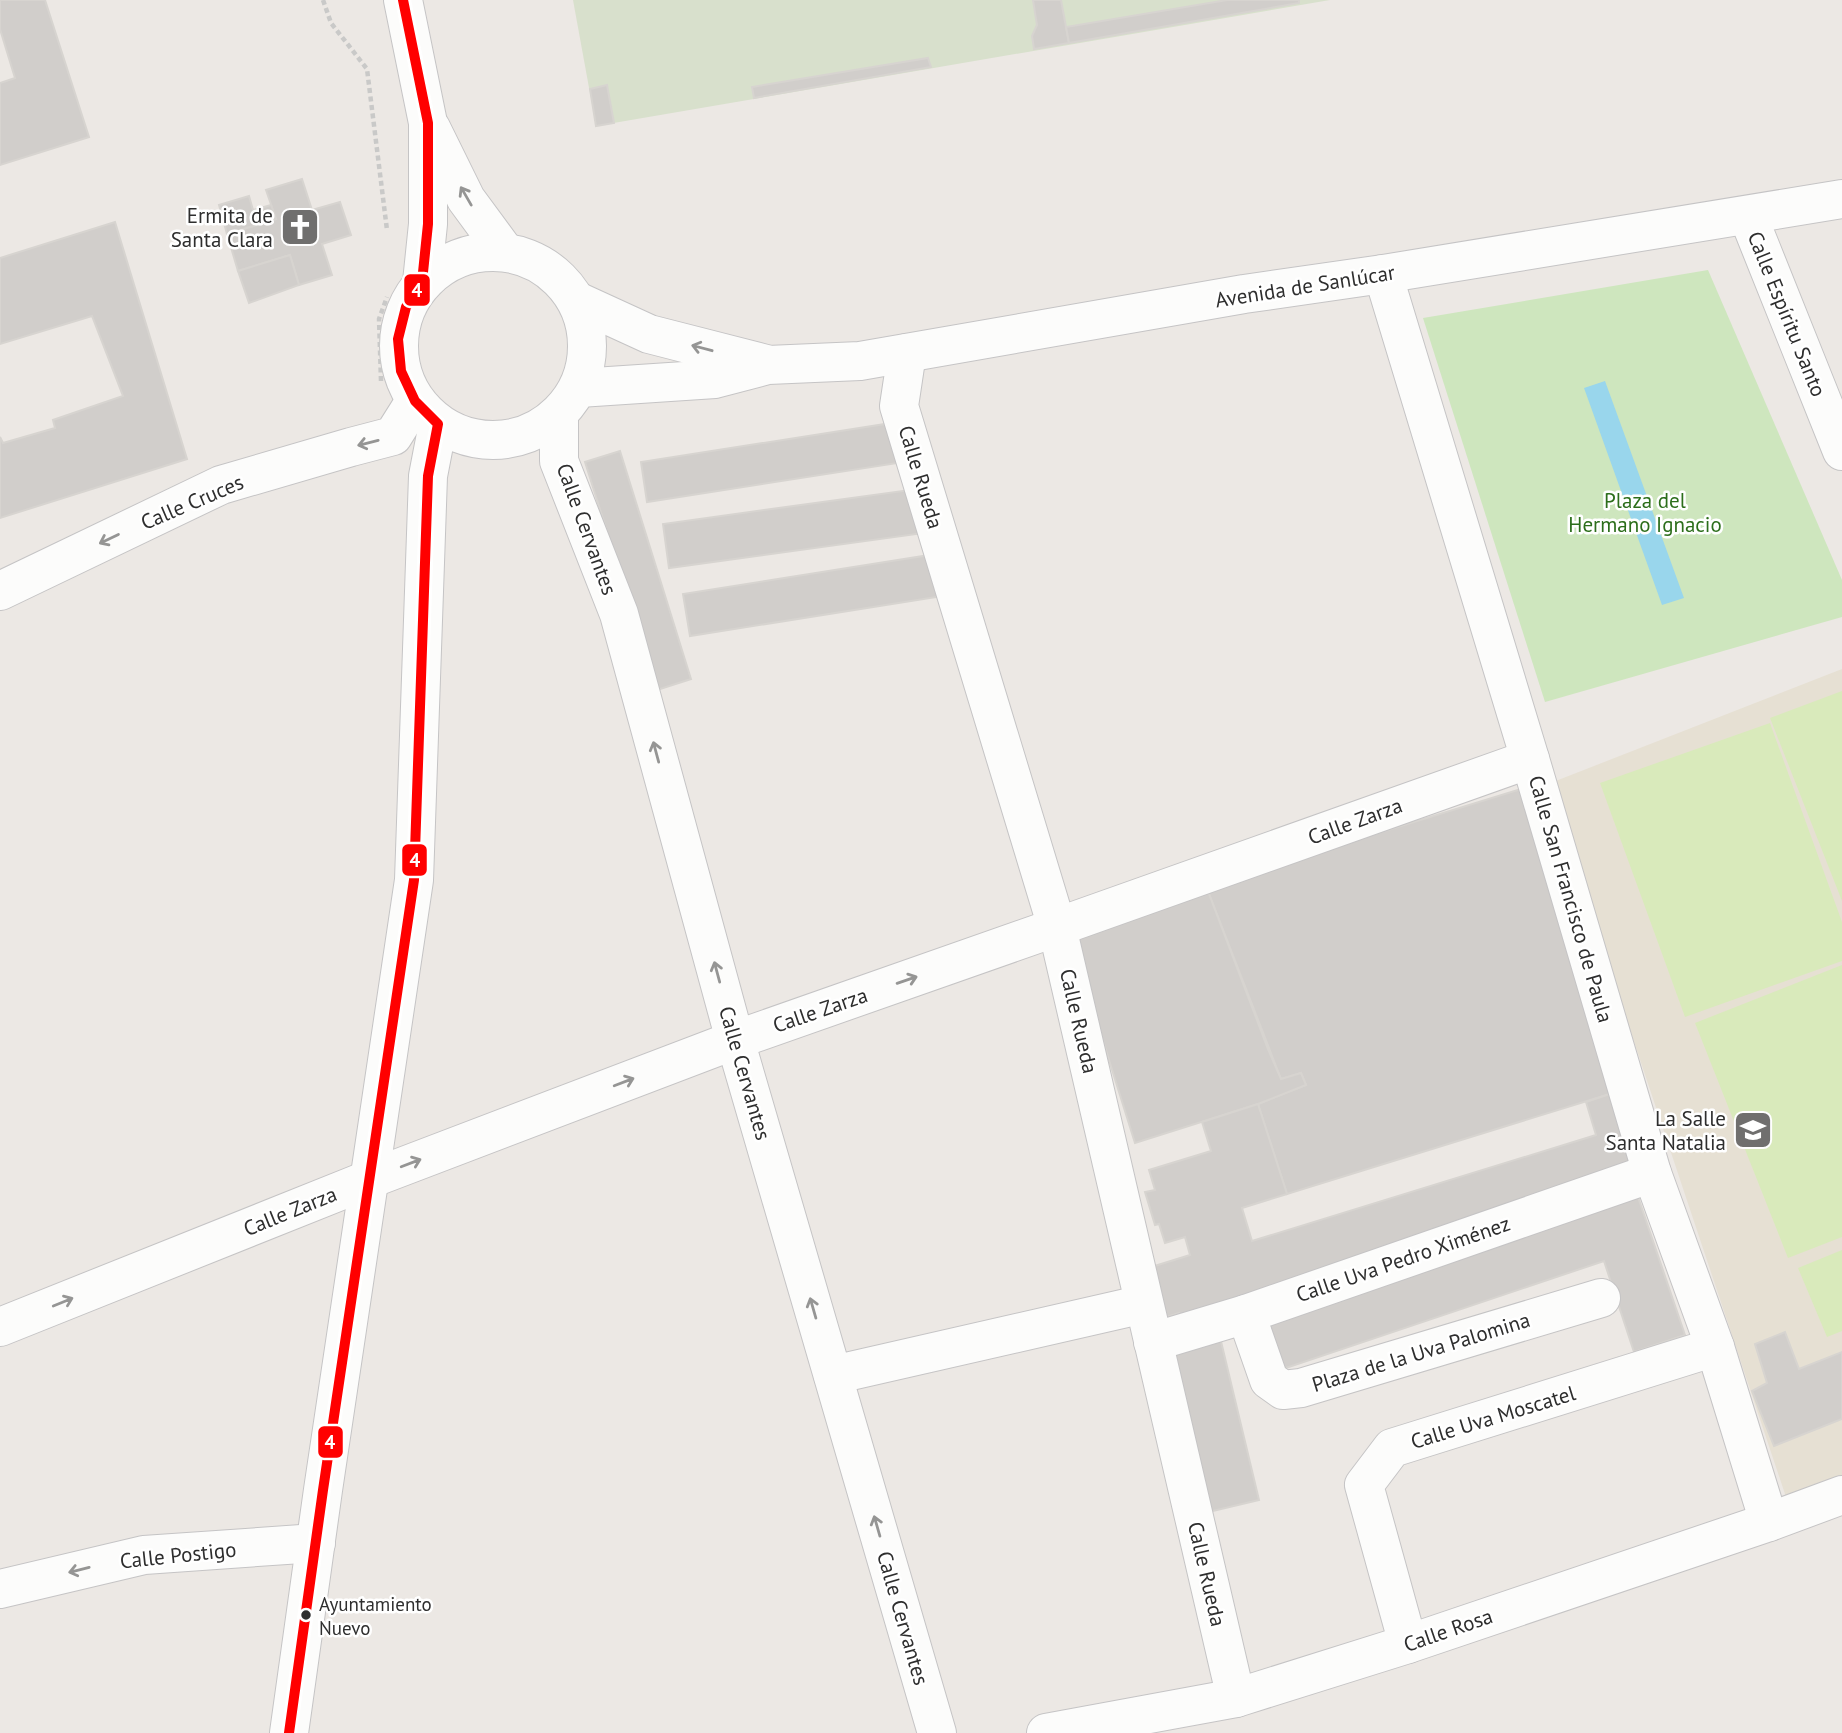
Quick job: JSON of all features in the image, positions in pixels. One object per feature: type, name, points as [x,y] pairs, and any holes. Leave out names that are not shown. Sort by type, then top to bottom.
[{"type":"street","points":[[397,2],[428,123],[466,199],[505,252]]},
{"type":"street","points":[[289,1733],[414,880],[428,476],[412,405],[401,371],[398,339],[406,307],[407,284],[428,224],[428,123]]},
{"type":"street","name":"Avenida de Sanlúcar","points":[[768,365],[860,361],[1244,294],[1842,200]]},
{"type":"street","name":"Calle Espíritu Santo","points":[[1748,216],[1842,451]]},
{"type":"street","points":[[407,284],[446,263],[474,253],[505,252],[533,260],[553,273],[577,301],[587,329],[588,360],[569,402],[532,433],[501,441],[468,438],[412,405]]},
{"type":"street","name":"Calle San Francisco de Paula","points":[[1383,274],[1652,1172],[1715,1347],[1769,1522]]},
{"type":"street","points":[[577,301],[649,334],[768,365]]},
{"type":"street","name":"Calle Rueda","points":[[907,353],[899,405],[1058,927],[1236,1698]]},
{"type":"street","points":[[569,402],[715,379],[768,365]]},
{"type":"street","name":"Calle Cervantes","points":[[569,402],[559,461],[619,614],[735,1040],[937,1733]]},
{"type":"street","name":"Calle Cruces","points":[[0,591],[220,485],[393,436],[412,405]]},
{"type":"street","name":"Calle Zarza","points":[[0,1327],[370,1179],[735,1040],[1530,759]]},
{"type":"street","name":"Calle Uva Pedro Ximénez","points":[[1153,1342],[1246,1314],[1652,1172]]},
{"type":"street","name":"Plaza de la Uva Palomina","points":[[1246,1314],[1269,1380],[1283,1390],[1301,1388],[1601,1298]]},
{"type":"street","points":[[833,1375],[1144,1304]]},
{"type":"street","name":"Calle Uva Moscatel","points":[[1408,1644],[1364,1485],[1392,1448],[1715,1347]]},
{"type":"street","name":"Calle Rosa","points":[[1046,1733],[1236,1698],[1408,1644],[1842,1495]]},
{"type":"street","name":"Calle Postigo","points":[[0,1589],[144,1555],[316,1543]]},
{"type":"path","points":[[323,0],[331,23],[367,69],[388,235]]},
{"type":"path","points":[[407,284],[379,319],[379,368],[412,405]]},
{"type":"shaded area","name":"La Salle Santa Natalia","points":[[1842,669],[1842,1477],[1786,1497],[1548,784]]},
{"type":"green space","points":[[573,0],[1330,0],[596,126]]},
{"type":"green space","name":"Plaza del Hermano Ignacio","points":[[1708,270],[1842,580],[1842,617],[1545,702],[1423,318]]},
{"type":"green space","points":[[1842,691],[1842,901],[1770,718]]},
{"type":"green space","points":[[1770,723],[1842,922],[1842,961],[1685,1017],[1600,783]]},
{"type":"green space","points":[[1842,965],[1842,1237],[1788,1258],[1695,1023]]},
{"type":"green space","points":[[1842,1250],[1842,1331],[1827,1337],[1798,1268]]},
{"type":"water","points":[[1605,381],[1684,598],[1662,605],[1584,388]]},
{"type":"building","points":[[0,0],[45,0],[89,137],[0,165],[0,83],[15,78],[0,29]]},
{"type":"building","points":[[1033,0],[1061,0],[1069,43],[1034,49],[1032,36],[1037,25]]},
{"type":"building","points":[[1227,0],[1299,0],[1299,3],[1069,43],[1066,27]]},
{"type":"building","points":[[928,58],[931,67],[754,98],[752,87]]},
{"type":"building","points":[[607,85],[614,123],[596,126],[590,89]]},
{"type":"building","name":"Ermita de Santa Clara","points":[[302,179],[312,210],[340,202],[351,235],[322,244],[332,275],[299,285],[290,255],[238,271],[227,234],[276,219],[266,190]]},
{"type":"building","points":[[249,196],[253,210],[271,205],[276,219],[227,234],[219,205]]},
{"type":"building","points":[[115,222],[187,459],[0,518],[0,437],[3,443],[55,428],[53,420],[123,396],[92,316],[0,344],[0,258]]},
{"type":"building","points":[[290,255],[299,285],[249,303],[238,271]]},
{"type":"building","points":[[898,422],[904,462],[647,502],[641,462]]},
{"type":"building","points":[[620,451],[691,679],[657,690],[585,462]]},
{"type":"building","points":[[917,489],[924,533],[669,568],[663,524]]},
{"type":"building","points":[[936,554],[943,596],[690,636],[683,594]]},
{"type":"building","points":[[1521,789],[1616,1092],[1287,1194],[1258,1104],[1306,1085],[1301,1073],[1281,1079],[1206,886]]},
{"type":"building","points":[[1206,886],[1281,1079],[1301,1073],[1306,1085],[1258,1104],[1135,1143],[1068,929]]},
{"type":"building","points":[[1616,1092],[1639,1165],[1180,1319],[1179,1313],[1160,1319],[1145,1269],[1190,1255],[1185,1237],[1165,1243],[1159,1224],[1155,1225],[1145,1192],[1155,1190],[1149,1170],[1211,1151],[1202,1122],[1258,1104],[1287,1194],[1242,1208],[1252,1241],[1596,1135],[1586,1102]]},
{"type":"building","points":[[1637,1194],[1685,1335],[1634,1352],[1604,1261],[1274,1372],[1257,1323]]},
{"type":"building","points":[[1785,1332],[1799,1369],[1842,1352],[1842,1419],[1774,1446],[1752,1391],[1767,1383],[1755,1344]]},
{"type":"building","points":[[1219,1333],[1259,1500],[1200,1514],[1161,1347]]},
{"type":"transit line","name":"4","points":[[289,1733],[414,880],[428,476],[438,424],[415,401],[401,371],[398,339],[406,307],[422,282],[428,224],[428,123],[403,0]]},
{"type":"place","name":"Ermita de Santa Clara","points":[[300,227]]},
{"type":"place","name":"La Salle Santa Natalia","points":[[1753,1130]]},
{"type":"place","name":"Ayuntamiento Nuevo","points":[[306,1615]]}]
